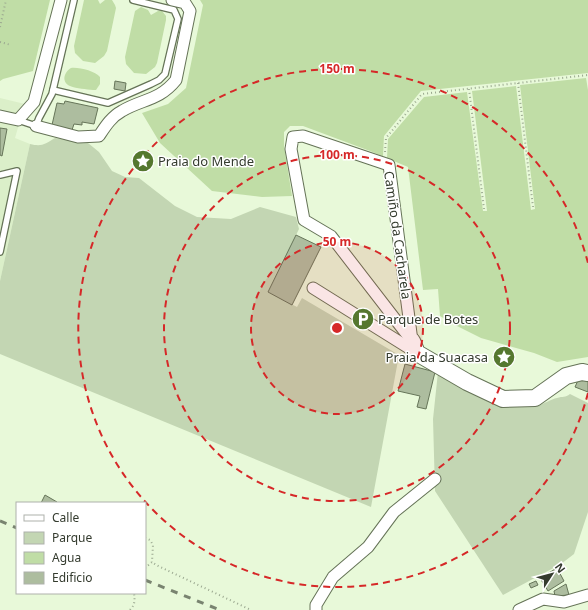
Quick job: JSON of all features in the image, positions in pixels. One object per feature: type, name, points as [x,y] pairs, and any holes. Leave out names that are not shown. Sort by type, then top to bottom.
[{"type":"street","points":[[0,116],[18,120],[34,102],[61,0]]},
{"type":"street","points":[[36,126],[78,137],[99,136],[110,120],[122,111],[160,95],[169,88],[176,80],[190,11],[185,3],[172,0]]},
{"type":"street","name":"Camiño da Cacharela","points":[[303,136],[389,165],[415,347],[331,236],[304,220],[291,149],[293,137],[303,136]]},
{"type":"street","name":"Camiño da Cacharela","points":[[313,288],[415,347],[466,382],[503,399],[535,398],[566,376],[582,372],[588,373]]},
{"type":"street","points":[[316,610],[316,605],[333,577],[368,546],[394,512],[435,479]]},
{"type":"street","points":[[519,610],[543,599],[564,602],[588,595]]},
{"type":"lane","points":[[18,120],[36,126],[53,90],[74,0]]},
{"type":"lane","points":[[53,90],[108,103],[159,80],[165,74],[178,19],[174,10],[133,0]]},
{"type":"lane","points":[[0,175],[17,171],[0,252]]},
{"type":"path","points":[[0,27],[6,0]]},
{"type":"path","points":[[0,42],[12,44]]},
{"type":"path","points":[[384,163],[386,138],[422,94],[588,75]]},
{"type":"path","points":[[518,83],[533,207]]},
{"type":"path","points":[[469,89],[484,209]]},
{"type":"path","points":[[146,538],[150,540],[153,545],[152,562],[146,567]]},
{"type":"path","points":[[152,562],[156,566],[251,610]]},
{"type":"path","points":[[130,610],[135,601],[134,594]]},
{"type":"shaded area","points":[[0,98],[25,104],[15,138],[30,144],[0,281]]},
{"type":"green space","points":[[55,138],[88,143],[99,152],[112,171],[125,177],[139,178],[175,206],[197,217],[231,219],[260,207],[296,217],[299,229],[268,292],[297,307],[302,298],[399,355],[371,507],[0,354],[0,281],[30,144],[43,144]]},
{"type":"green space","points":[[438,372],[537,406],[552,399],[570,394],[588,403],[588,512],[574,554],[561,564],[503,595],[435,491],[433,419]]},
{"type":"water","points":[[0,0],[50,0],[33,71],[0,81]]},
{"type":"water","points":[[84,0],[98,0],[100,4],[105,0],[112,0],[116,8],[107,51],[104,56],[95,63],[83,61],[75,53],[74,46]]},
{"type":"water","points":[[200,0],[588,0],[588,357],[557,362],[534,353],[481,338],[440,316],[438,289],[423,290],[408,167],[303,126],[290,126],[284,132],[284,146],[292,196],[262,197],[212,191],[160,143],[142,113],[168,104],[186,88],[203,5]]},
{"type":"water","points":[[141,7],[148,10],[151,15],[158,11],[162,11],[166,16],[157,63],[155,67],[146,74],[134,73],[126,64],[125,57],[135,11]]},
{"type":"water","points":[[71,68],[87,70],[98,75],[100,77],[100,84],[96,90],[76,88],[67,84],[64,77]]},
{"type":"pier","points":[[588,73],[588,90],[586,78],[520,85],[535,209],[531,210],[516,86],[472,91],[487,211],[483,211],[467,92],[424,97],[388,139],[387,158],[383,156],[384,136],[421,91]]},
{"type":"building","points":[[115,81],[126,83],[125,91],[114,89]]},
{"type":"building","points":[[65,101],[98,108],[94,124],[82,122],[82,125],[74,124],[72,130],[52,125],[57,103],[64,104]]},
{"type":"building","points":[[0,128],[7,129],[2,156],[0,155]]},
{"type":"building","points":[[296,235],[321,247],[292,305],[268,292]]},
{"type":"building","points":[[405,364],[435,372],[426,409],[417,407],[420,396],[398,391]]},
{"type":"building","points":[[579,378],[588,381],[588,392],[575,387]]},
{"type":"building","points":[[45,495],[57,502],[42,502]]},
{"type":"building","points":[[557,568],[564,581],[548,591],[540,578]]},
{"type":"building","points":[[536,581],[538,585],[531,588],[529,584]]},
{"type":"building","points":[[566,584],[569,595],[555,596],[554,591]]},
{"type":"railway","points":[[0,521],[16,528]]},
{"type":"railway","points":[[146,580],[220,610]]},
{"type":"place","name":"Praia do Mende","points":[[143,161]]},
{"type":"place","name":"Parque de Botes","points":[[363,319]]},
{"type":"place","name":"Praia da Suacasa","points":[[504,357]]}]
